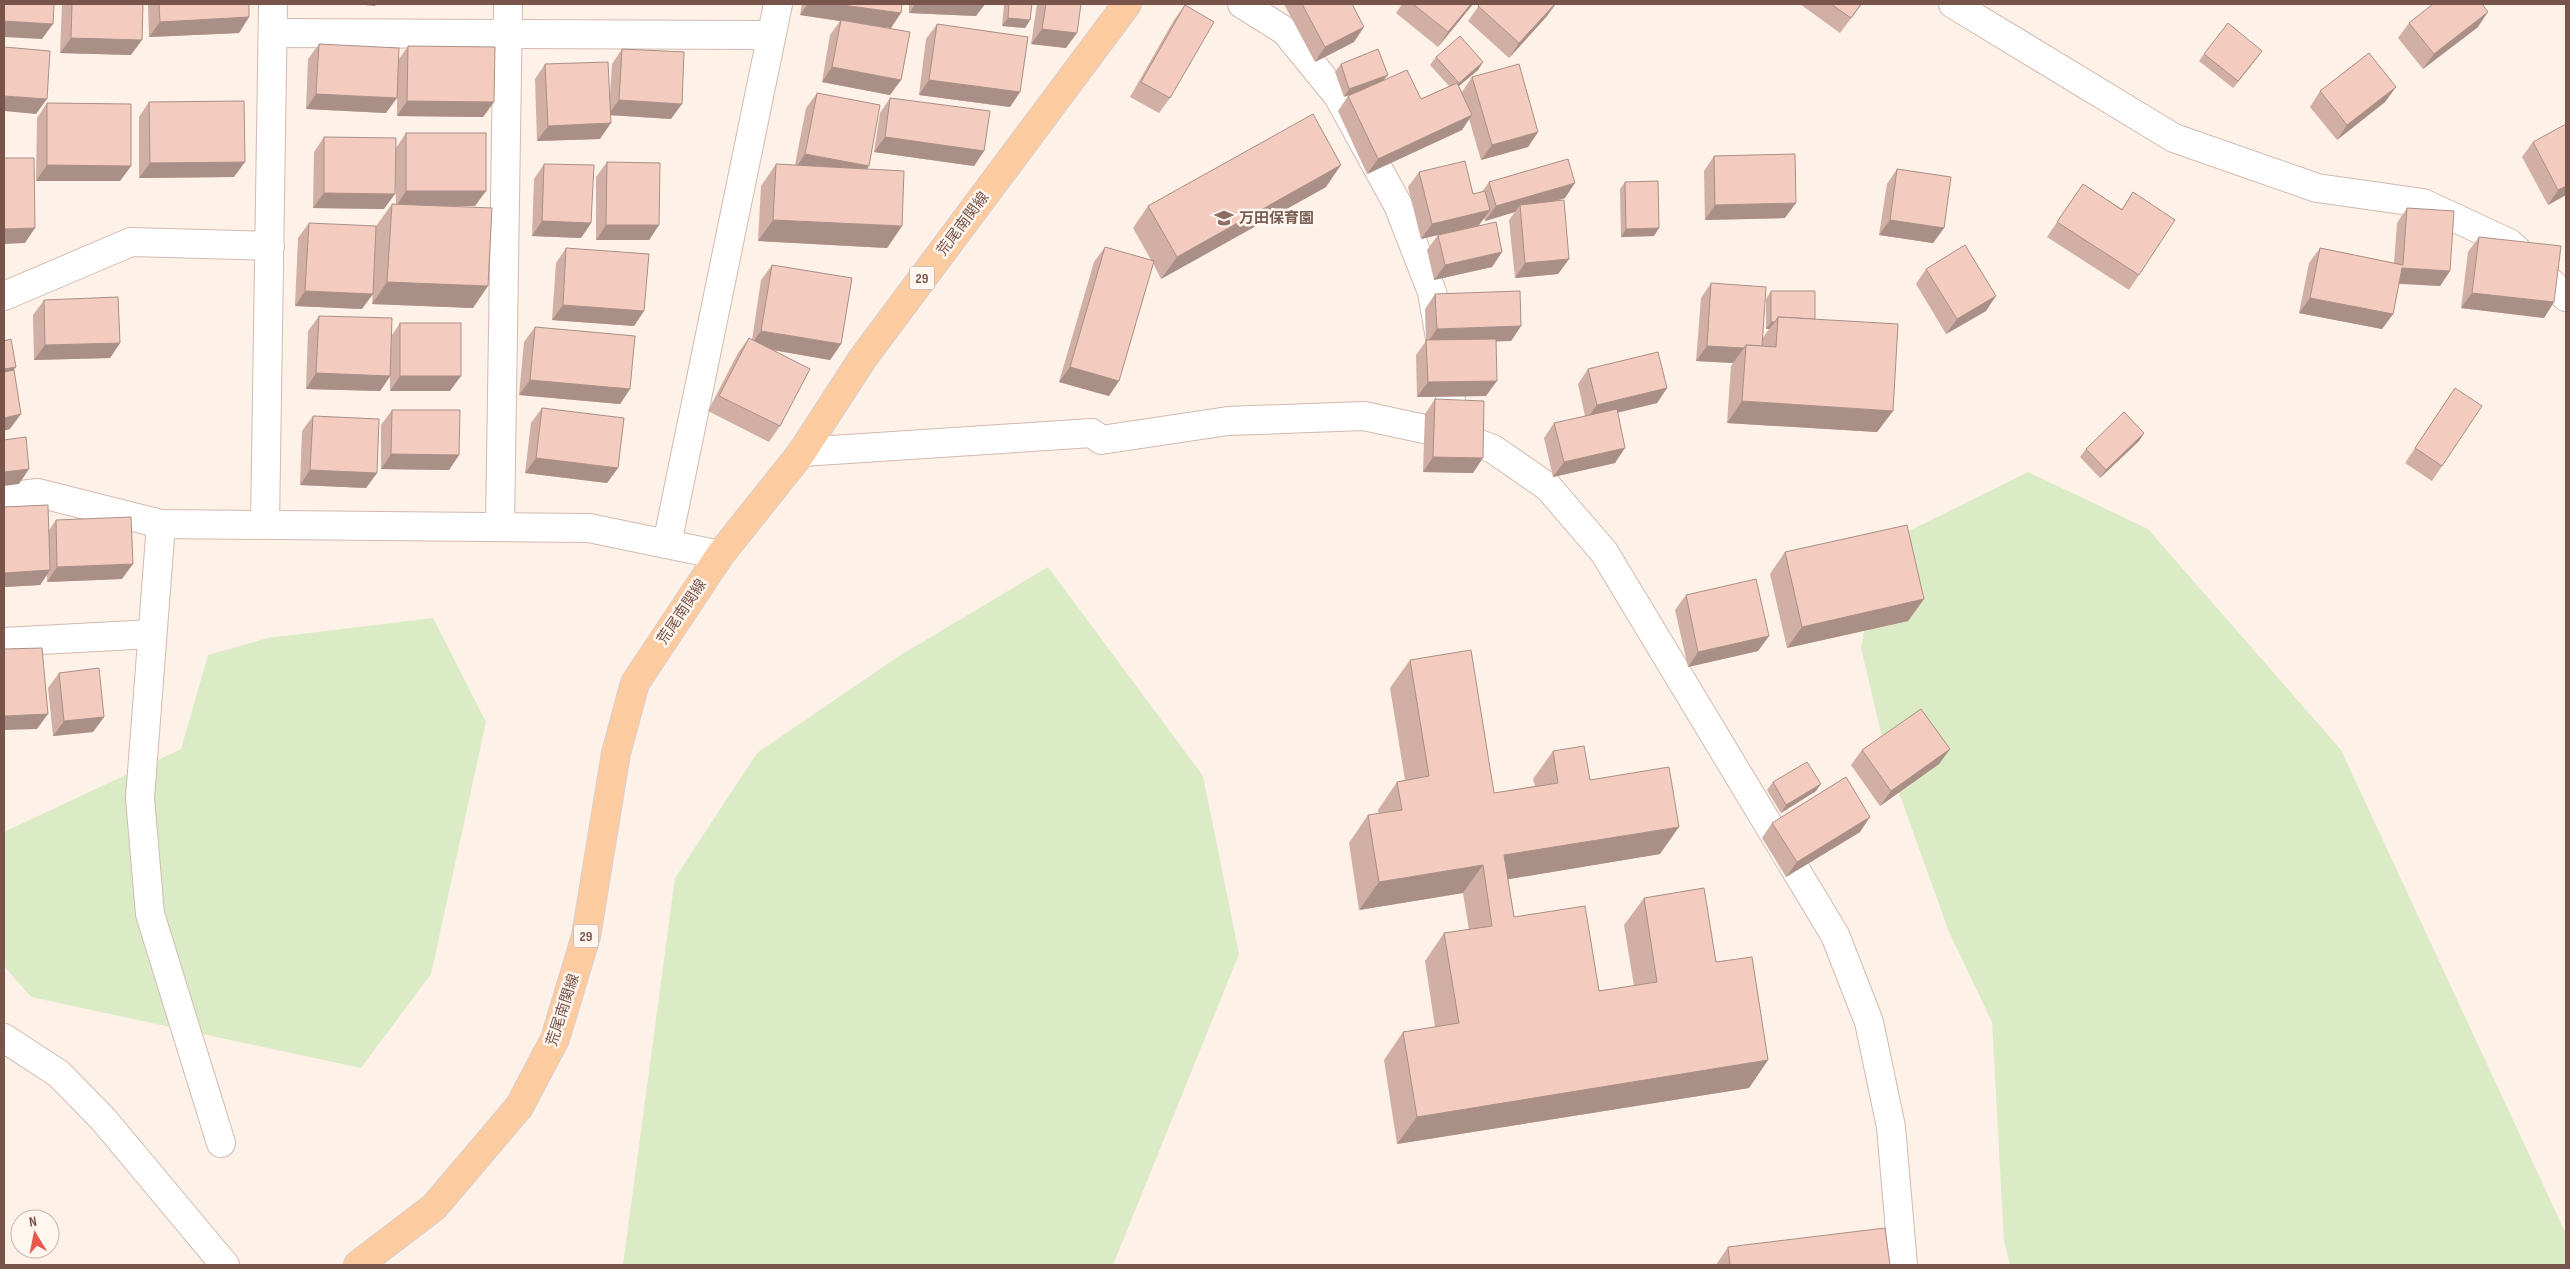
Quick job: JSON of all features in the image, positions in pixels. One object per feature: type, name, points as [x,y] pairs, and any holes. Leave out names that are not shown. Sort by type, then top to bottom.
[{"type":"main road","name":"荒尾南関線","points":[[358,1265],[434,1207],[520,1107],[555,1039],[586,936],[616,752],[635,683],[720,554],[802,452],[863,358],[1127,4]]},
{"type":"street","points":[[265,524],[273,4]]},
{"type":"street","points":[[500,527],[508,4]]},
{"type":"street","points":[[667,544],[778,4]]},
{"type":"street","points":[[1242,4],[1285,31],[1338,96],[1398,205],[1432,292],[1457,436]]},
{"type":"street","points":[[1953,4],[2174,138],[2317,188],[2423,203],[2509,243],[2566,297]]},
{"type":"street","points":[[273,33],[771,35]]},
{"type":"street","points":[[4,296],[132,242],[270,246]]},
{"type":"street","points":[[802,452],[1092,433],[1101,440],[1228,421],[1364,416],[1457,436],[1493,449],[1548,487],[1604,552],[1835,935],[1869,1022],[1891,1127],[1903,1265]]},
{"type":"street","points":[[4,497],[38,493],[161,524],[589,528],[720,554]]},
{"type":"street","points":[[161,524],[140,798],[150,914],[221,1143]]},
{"type":"street","points":[[4,642],[152,634]]},
{"type":"street","points":[[4,1038],[59,1074],[103,1119],[225,1265]]},
{"type":"green space","points":[[2028,472],[2148,529],[2341,750],[2566,1234],[2566,1265],[2010,1265],[2004,1241],[1992,1022],[1949,932],[1888,762],[1861,648],[1881,545]]},
{"type":"green space","points":[[1048,567],[1203,776],[1239,954],[1113,1265],[623,1265],[675,878],[757,753],[899,656]]},
{"type":"green space","points":[[433,618],[486,722],[431,974],[361,1068],[31,997],[4,966],[4,832],[181,749],[208,655],[268,638]]},
{"type":"building","points":[[4,4],[54,4],[53,24],[4,21]]},
{"type":"building","points":[[72,4],[143,4],[142,40],[71,38]]},
{"type":"building","points":[[159,4],[249,4],[249,17],[160,22]]},
{"type":"building","points":[[835,4],[902,4],[901,13]]},
{"type":"building","points":[[1009,4],[1032,4],[1030,20],[1008,18]]},
{"type":"building","points":[[1046,4],[1081,4],[1077,33],[1042,29]]},
{"type":"building","points":[[1302,4],[1352,4],[1364,27],[1325,47]]},
{"type":"building","points":[[1413,4],[1471,4],[1448,32]]},
{"type":"building","points":[[1480,4],[1555,4],[1519,43],[1478,6]]},
{"type":"building","points":[[1831,4],[1861,4],[1851,18]]},
{"type":"building","points":[[2433,4],[2482,4],[2488,12],[2434,54],[2409,23]]},
{"type":"building","points":[[1185,5],[1214,22],[1170,98],[1141,82]]},
{"type":"building","points":[[841,20],[910,32],[901,80],[832,67]]},
{"type":"building","points":[[2228,23],[2262,51],[2238,81],[2204,54]]},
{"type":"building","points":[[937,24],[1028,37],[1020,92],[929,80]]},
{"type":"building","points":[[1460,36],[1483,62],[1459,83],[1436,57]]},
{"type":"building","points":[[319,44],[399,48],[397,98],[316,94]]},
{"type":"building","points":[[408,46],[495,47],[494,102],[407,101]]},
{"type":"building","points":[[4,47],[50,51],[47,99],[4,96]]},
{"type":"building","points":[[622,49],[684,52],[682,104],[619,100]]},
{"type":"building","points":[[1378,49],[1388,75],[1349,89],[1341,64]]},
{"type":"building","points":[[2369,53],[2396,87],[2347,125],[2320,91]]},
{"type":"building","points":[[608,62],[611,123],[548,126],[545,64]]},
{"type":"building","points":[[1519,64],[1538,132],[1492,145],[1472,77]]},
{"type":"building","points":[[1407,70],[1421,99],[1457,83],[1472,115],[1378,159],[1348,96]]},
{"type":"building","points":[[817,93],[880,105],[869,166],[805,154]]},
{"type":"building","points":[[890,98],[990,111],[984,151],[885,137]]},
{"type":"building","points":[[244,101],[245,162],[150,163],[149,102]]},
{"type":"building","points":[[47,103],[131,104],[131,166],[47,165]]},
{"type":"building","points":[[1313,114],[1341,165],[1177,257],[1148,206]]},
{"type":"building","points":[[2566,124],[2566,186],[2558,190],[2533,142]]},
{"type":"building","points":[[406,133],[486,133],[486,191],[406,191]]},
{"type":"building","points":[[324,137],[396,138],[395,194],[324,193]]},
{"type":"building","points":[[1795,154],[1796,203],[1715,205],[1714,156]]},
{"type":"building","points":[[4,158],[34,158],[35,228],[4,229]]},
{"type":"building","points":[[1568,159],[1575,183],[1496,206],[1489,182]]},
{"type":"building","points":[[1465,161],[1473,194],[1485,191],[1490,210],[1432,224],[1419,172]]},
{"type":"building","points":[[607,162],[660,163],[659,225],[606,225]]},
{"type":"building","points":[[544,164],[594,165],[591,223],[542,221]]},
{"type":"building","points":[[776,164],[904,171],[902,226],[773,220]]},
{"type":"building","points":[[1897,169],[1951,177],[1944,228],[1890,220]]},
{"type":"building","points":[[1658,181],[1659,228],[1626,229],[1625,182]]},
{"type":"building","points":[[2083,184],[2122,210],[2133,192],[2175,220],[2139,275],[2057,222]]},
{"type":"building","points":[[1564,200],[1569,259],[1525,263],[1520,205]]},
{"type":"building","points":[[392,204],[492,208],[488,286],[387,282]]},
{"type":"building","points":[[2407,208],[2454,211],[2450,271],[2402,268],[2393,314],[2310,298],[2320,248],[2403,265]]},
{"type":"building","points":[[1496,222],[1502,252],[1445,265],[1438,235]]},
{"type":"building","points":[[309,223],[376,226],[373,294],[305,291]]},
{"type":"building","points":[[2479,237],[2561,246],[2554,302],[2472,293]]},
{"type":"building","points":[[1965,245],[1996,296],[1957,319],[1926,269]]},
{"type":"building","points":[[1105,247],[1154,261],[1119,381],[1070,367]]},
{"type":"building","points":[[566,248],[649,254],[644,311],[563,305]]},
{"type":"building","points":[[772,265],[852,278],[841,344],[761,331]]},
{"type":"building","points":[[1711,283],[1766,287],[1762,346],[1746,345],[1744,348],[1707,346]]},
{"type":"building","points":[[1520,291],[1521,326],[1437,329],[1435,294]]},
{"type":"building","points":[[1771,291],[1815,291],[1815,319],[1778,317],[1775,322],[1771,322]]},
{"type":"building","points":[[118,297],[120,343],[45,345],[44,300]]},
{"type":"building","points":[[319,316],[392,318],[390,376],[316,373]]},
{"type":"building","points":[[1778,317],[1898,324],[1893,411],[1742,401],[1746,345],[1776,347]]},
{"type":"building","points":[[400,323],[461,323],[461,376],[400,376]]},
{"type":"building","points":[[535,327],[635,336],[630,389],[530,380]]},
{"type":"building","points":[[749,338],[810,369],[780,426],[719,396]]},
{"type":"building","points":[[11,339],[16,367],[4,369],[4,341]]},
{"type":"building","points":[[1496,339],[1497,381],[1428,382],[1426,340]]},
{"type":"building","points":[[1658,352],[1667,388],[1597,405],[1588,369]]},
{"type":"building","points":[[14,370],[21,414],[4,418],[4,372]]},
{"type":"building","points":[[2455,388],[2482,406],[2442,466],[2415,448]]},
{"type":"building","points":[[1435,399],[1484,401],[1483,458],[1433,457]]},
{"type":"building","points":[[542,408],[624,418],[618,468],[536,458]]},
{"type":"building","points":[[1617,409],[1625,448],[1564,462],[1554,423]]},
{"type":"building","points":[[392,410],[460,410],[459,455],[391,454]]},
{"type":"building","points":[[2124,412],[2144,433],[2106,470],[2086,449]]},
{"type":"building","points":[[313,416],[379,419],[377,473],[310,470]]},
{"type":"building","points":[[26,437],[29,469],[4,472],[4,440]]},
{"type":"building","points":[[48,505],[50,570],[4,573],[4,507]]},
{"type":"building","points":[[131,517],[133,564],[57,567],[56,520]]},
{"type":"building","points":[[1907,525],[1924,599],[1802,627],[1785,552]]},
{"type":"building","points":[[1756,579],[1769,636],[1698,652],[1686,595]]},
{"type":"building","points":[[42,648],[48,714],[4,716],[4,649]]},
{"type":"building","points":[[1471,650],[1494,793],[1558,783],[1553,751],[1584,746],[1590,780],[1669,767],[1679,827],[1504,855],[1514,917],[1585,906],[1599,991],[1657,982],[1644,898],[1704,888],[1716,962],[1752,957],[1768,1060],[1417,1117],[1403,1032],[1459,1023],[1444,933],[1492,926],[1483,865],[1379,882],[1368,815],[1402,810],[1397,782],[1429,776],[1410,660]]},
{"type":"building","points":[[99,668],[104,717],[64,721],[59,673]]},
{"type":"building","points":[[1921,709],[1950,749],[1891,791],[1862,750]]},
{"type":"building","points":[[1807,762],[1821,784],[1786,805],[1773,782]]},
{"type":"building","points":[[1846,777],[1870,817],[1797,862],[1772,823]]},
{"type":"building","points":[[1885,1228],[1890,1265],[1730,1265],[1728,1247]]},
{"type":"place","name":"万田保育園","points":[[1224,218]]}]
